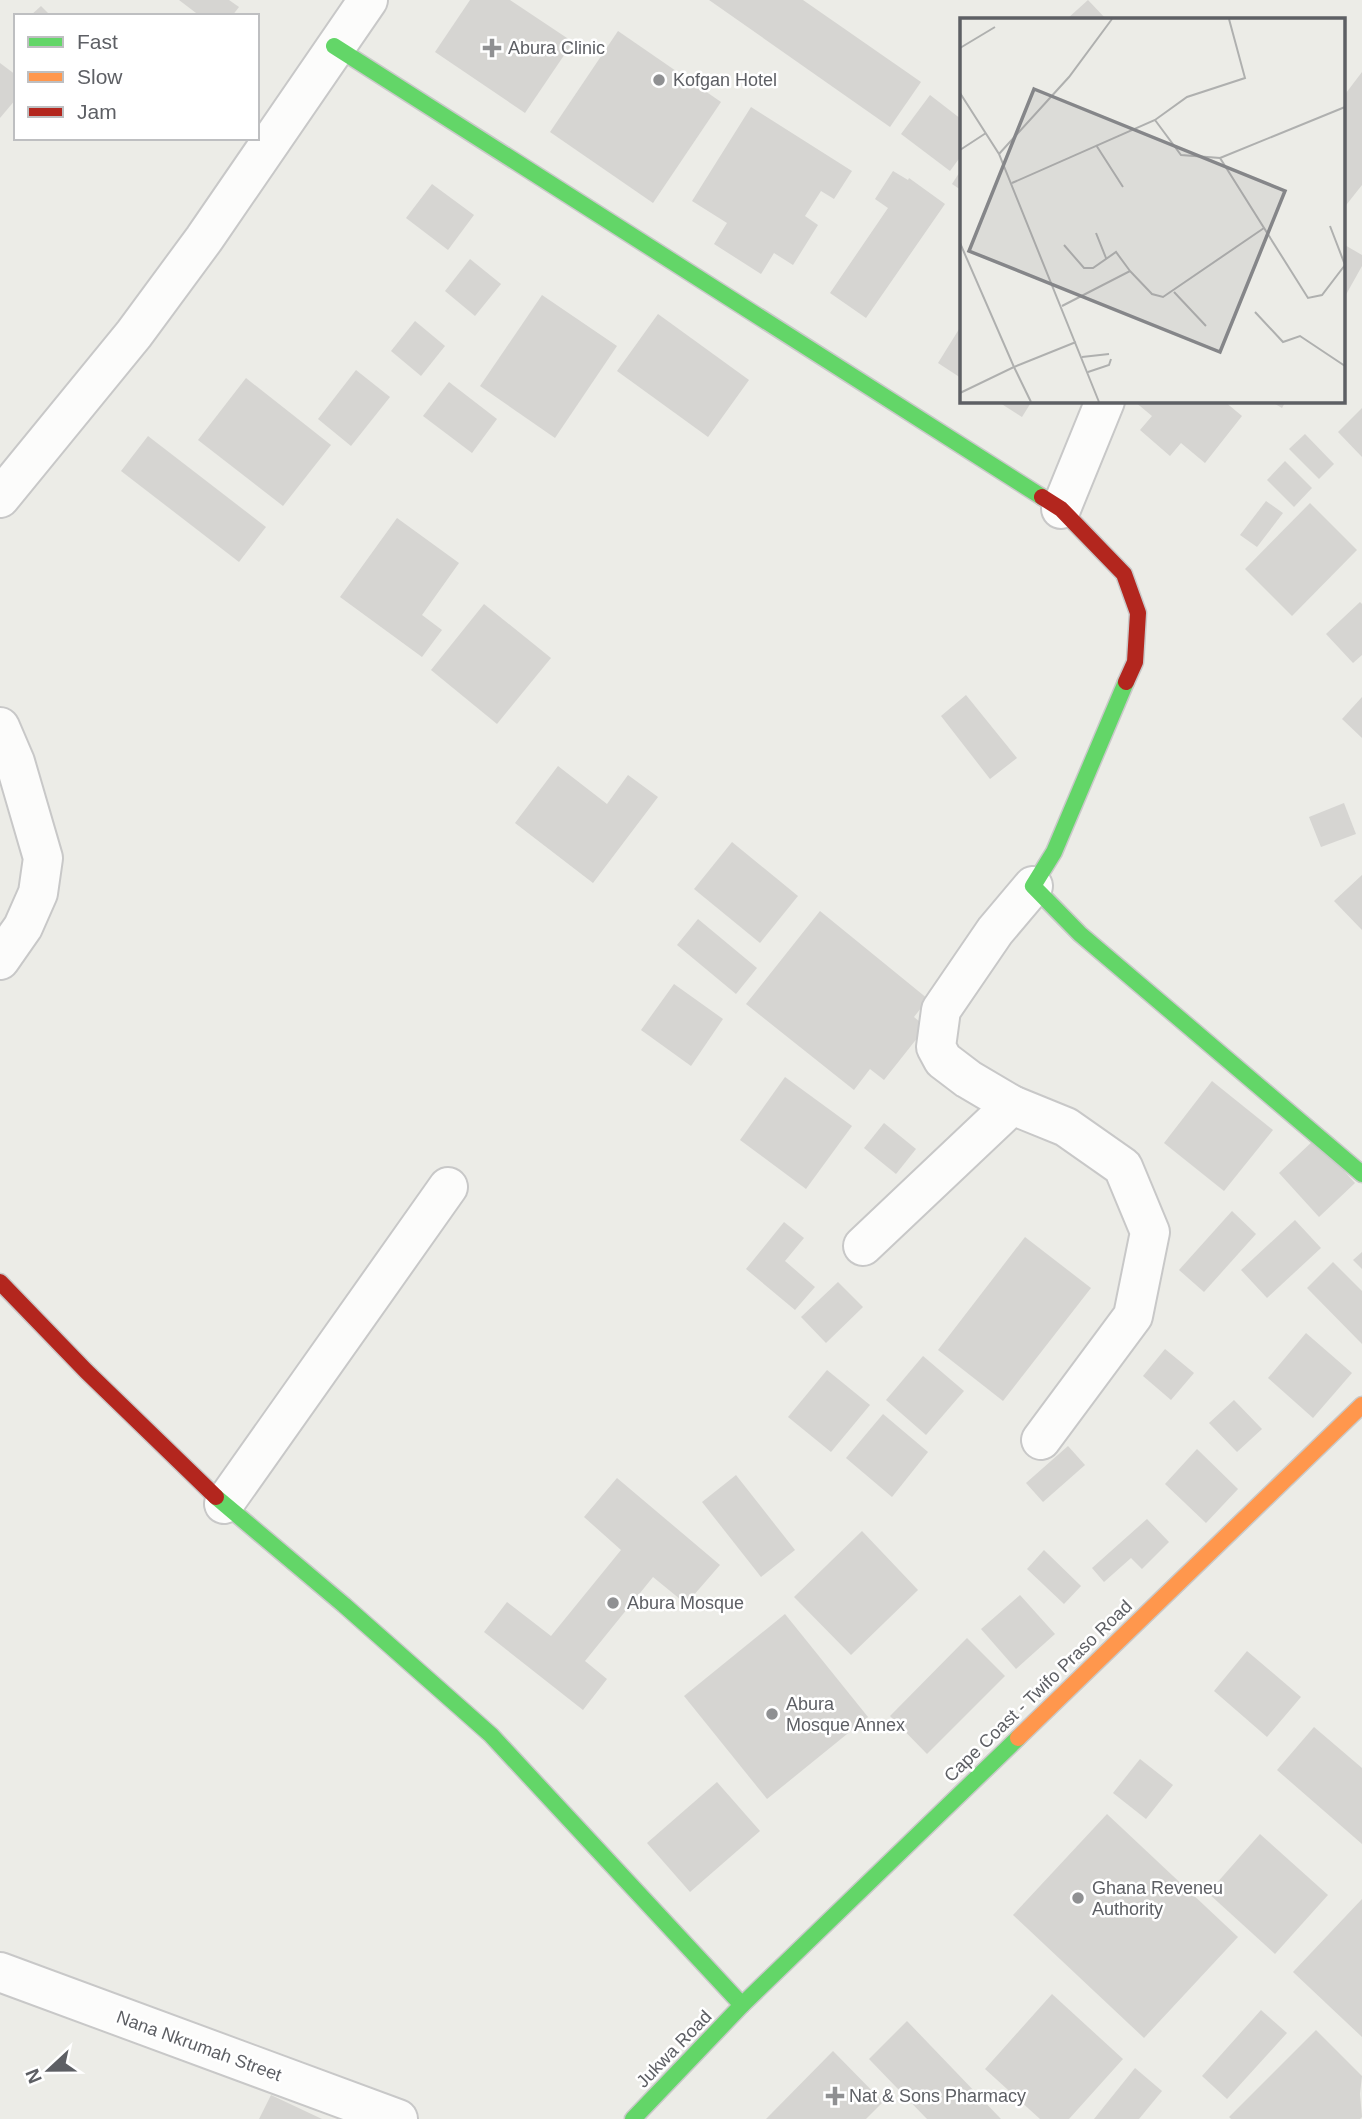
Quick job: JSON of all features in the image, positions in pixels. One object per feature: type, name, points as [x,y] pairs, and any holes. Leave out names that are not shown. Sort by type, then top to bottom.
[{"type":"street","points":[[0,498],[134,334],[204,239],[368,0]]},
{"type":"street","points":[[334,46],[1061,509],[1124,574],[1138,613],[1135,662],[1054,852],[1033,886],[995,931],[942,1010],[936,1046],[943,1060],[968,1079],[1012,1105],[1066,1127],[1123,1167],[1150,1232],[1133,1317],[1041,1440]]},
{"type":"street","points":[[1061,509],[1105,402]]},
{"type":"street","points":[[0,727],[15,762],[43,858],[38,893],[23,927],[0,960]]},
{"type":"street","points":[[1033,886],[1080,934],[1362,1174]]},
{"type":"street","points":[[863,1245],[1012,1105]]},
{"type":"street","points":[[224,1504],[448,1187]]},
{"type":"street","points":[[0,1282],[86,1371],[224,1504],[344,1605],[491,1735],[742,2005]]},
{"type":"street","name":"Cape Coast - Twifo Praso Road","points":[[742,2005],[1362,1405]]},
{"type":"street","name":"Nana Nkrumah Street","points":[[0,1972],[398,2119]]},
{"type":"street","name":"Jukwa Road","points":[[633,2119],[742,2005]]},
{"type":"building","points":[[179,0],[229,0],[239,7],[234,14],[197,14]]},
{"type":"building","points":[[470,0],[510,0],[573,42],[525,113],[435,52]]},
{"type":"building","points":[[709,0],[803,0],[921,82],[890,127]]},
{"type":"building","points":[[1088,0],[1105,18],[1068,18]]},
{"type":"building","points":[[41,6],[49,14],[32,14]]},
{"type":"building","points":[[618,31],[721,102],[653,203],[550,132]]},
{"type":"building","points":[[0,63],[14,74],[14,101],[0,118]]},
{"type":"building","points":[[1362,72],[1362,185],[1344,208],[1344,96]]},
{"type":"building","points":[[930,95],[960,118],[960,157],[950,171],[901,134]]},
{"type":"building","points":[[751,107],[852,171],[834,199],[821,191],[805,216],[818,225],[793,265],[774,253],[761,274],[714,244],[727,223],[692,201]]},
{"type":"building","points":[[893,171],[908,180],[909,178],[945,204],[866,318],[830,293],[888,208],[875,199]]},
{"type":"building","points":[[960,172],[960,189],[952,184]]},
{"type":"building","points":[[432,184],[474,215],[448,250],[406,218]]},
{"type":"building","points":[[1344,245],[1362,255],[1362,266],[1344,298]]},
{"type":"building","points":[[470,259],[501,284],[475,316],[445,291]]},
{"type":"building","points":[[542,295],[617,346],[555,438],[480,386]]},
{"type":"building","points":[[658,314],[749,380],[708,437],[617,371]]},
{"type":"building","points":[[415,321],[445,346],[421,376],[391,351]]},
{"type":"building","points":[[960,328],[960,377],[938,363]]},
{"type":"building","points":[[356,370],[390,397],[351,446],[318,419]]},
{"type":"building","points":[[246,378],[331,445],[283,506],[198,440]]},
{"type":"building","points":[[449,382],[497,419],[472,453],[423,416]]},
{"type":"building","points":[[999,402],[1031,402],[1022,417]]},
{"type":"building","points":[[1135,402],[1225,402],[1242,416],[1205,463],[1181,443],[1170,456],[1140,430],[1152,416]]},
{"type":"building","points":[[1272,402],[1285,402],[1282,408]]},
{"type":"building","points":[[1362,408],[1362,457],[1338,432]]},
{"type":"building","points":[[1305,434],[1334,464],[1319,479],[1289,449]]},
{"type":"building","points":[[148,436],[266,527],[239,562],[121,471]]},
{"type":"building","points":[[1285,461],[1312,488],[1294,507],[1267,480]]},
{"type":"building","points":[[1266,501],[1283,513],[1257,547],[1240,535]]},
{"type":"building","points":[[1310,503],[1357,550],[1292,616],[1245,569]]},
{"type":"building","points":[[397,518],[459,563],[422,615],[442,630],[422,657],[340,597]]},
{"type":"building","points":[[1360,602],[1362,655],[1353,663],[1326,634]]},
{"type":"building","points":[[484,604],[551,658],[497,724],[431,670]]},
{"type":"building","points":[[966,695],[1017,758],[990,779],[941,716]]},
{"type":"building","points":[[1362,697],[1362,738],[1342,719]]},
{"type":"building","points":[[558,766],[607,804],[628,775],[658,797],[593,883],[515,823]]},
{"type":"building","points":[[1344,803],[1356,834],[1321,847],[1309,817]]},
{"type":"building","points":[[732,842],[798,896],[760,943],[694,889]]},
{"type":"building","points":[[1362,875],[1362,930],[1334,901]]},
{"type":"building","points":[[820,911],[928,999],[914,1017],[926,1027],[884,1080],[870,1069],[854,1090],[746,1004]]},
{"type":"building","points":[[698,919],[757,968],[736,994],[677,945]]},
{"type":"building","points":[[674,984],[723,1019],[691,1066],[641,1030]]},
{"type":"building","points":[[785,1077],[852,1126],[806,1189],[740,1140]]},
{"type":"building","points":[[1212,1081],[1273,1130],[1224,1191],[1164,1143]]},
{"type":"building","points":[[884,1123],[916,1149],[896,1174],[864,1148]]},
{"type":"building","points":[[1315,1139],[1355,1183],[1319,1217],[1279,1173]]},
{"type":"building","points":[[1232,1211],[1256,1234],[1204,1292],[1179,1270]]},
{"type":"building","points":[[1295,1220],[1321,1248],[1267,1298],[1241,1270]]},
{"type":"building","points":[[784,1222],[804,1238],[785,1261],[815,1287],[795,1310],[746,1269]]},
{"type":"building","points":[[1025,1237],[1091,1288],[1003,1401],[938,1350]]},
{"type":"building","points":[[1362,1252],[1362,1269],[1353,1260]]},
{"type":"building","points":[[1333,1262],[1362,1291],[1362,1344],[1307,1288]]},
{"type":"building","points":[[838,1282],[863,1307],[826,1343],[801,1317]]},
{"type":"building","points":[[1306,1333],[1352,1373],[1313,1418],[1268,1378]]},
{"type":"building","points":[[1165,1349],[1194,1373],[1171,1400],[1143,1376]]},
{"type":"building","points":[[923,1356],[964,1391],[926,1435],[886,1400]]},
{"type":"building","points":[[827,1370],[870,1405],[831,1452],[788,1417]]},
{"type":"building","points":[[1234,1400],[1262,1429],[1237,1452],[1209,1423]]},
{"type":"building","points":[[883,1414],[928,1452],[892,1497],[846,1458]]},
{"type":"building","points":[[1068,1446],[1085,1465],[1043,1502],[1026,1483]]},
{"type":"building","points":[[1197,1449],[1238,1489],[1206,1523],[1165,1484]]},
{"type":"building","points":[[736,1475],[795,1550],[761,1577],[702,1502]]},
{"type":"building","points":[[617,1478],[720,1565],[686,1604],[653,1577],[585,1661],[607,1679],[583,1710],[484,1632],[507,1602],[551,1636],[621,1550],[584,1517]]},
{"type":"building","points":[[1147,1519],[1169,1542],[1142,1569],[1131,1558],[1104,1582],[1092,1568]]},
{"type":"building","points":[[862,1531],[918,1590],[851,1655],[794,1597]]},
{"type":"building","points":[[1044,1550],[1081,1586],[1064,1604],[1027,1569]]},
{"type":"building","points":[[1020,1595],[1055,1634],[1016,1669],[981,1629]]},
{"type":"building","points":[[785,1614],[868,1717],[767,1799],[684,1696]]},
{"type":"building","points":[[967,1638],[1005,1676],[927,1754],[890,1716]]},
{"type":"building","points":[[1247,1651],[1301,1697],[1267,1737],[1214,1691]]},
{"type":"building","points":[[1314,1727],[1362,1768],[1362,1844],[1277,1770]]},
{"type":"building","points":[[1140,1759],[1173,1785],[1146,1819],[1113,1793]]},
{"type":"building","points":[[717,1782],[760,1831],[690,1892],[647,1843]]},
{"type":"building","points":[[1107,1814],[1238,1937],[1144,2038],[1013,1915]]},
{"type":"building","points":[[1260,1834],[1328,1895],[1275,1954],[1208,1893]]},
{"type":"building","points":[[1362,1899],[1362,2037],[1293,1972]]},
{"type":"building","points":[[1052,1994],[1123,2059],[1069,2119],[1040,2119],[985,2069]]},
{"type":"building","points":[[1261,2010],[1287,2033],[1227,2099],[1202,2076]]},
{"type":"building","points":[[907,2021],[1001,2119],[927,2119],[869,2059]]},
{"type":"building","points":[[1316,2030],[1362,2076],[1362,2117],[1231,2119],[1229,2117]]},
{"type":"building","points":[[833,2051],[883,2102],[866,2119],[766,2119]]},
{"type":"building","points":[[1135,2068],[1162,2091],[1139,2119],[1094,2119]]},
{"type":"building","points":[[271,2095],[322,2119],[259,2119]]},
{"type":"traffic: fast","points":[[334,46],[1042,497]]},
{"type":"traffic: fast","points":[[1126,682],[1054,852],[1033,886],[1080,934],[1362,1174]]},
{"type":"traffic: fast","points":[[216,1497],[344,1605],[491,1735],[742,2005]]},
{"type":"traffic: fast","points":[[633,2119],[742,2005],[1018,1738]]},
{"type":"traffic: slow","points":[[1018,1738],[1362,1405]]},
{"type":"traffic: jam","points":[[1042,497],[1061,509],[1124,574],[1138,613],[1135,662],[1126,682]]},
{"type":"traffic: jam","points":[[0,1282],[86,1371],[216,1497]]},
{"type":"place","name":"Abura Clinic","points":[[492,48]]},
{"type":"place","name":"Kofgan Hotel","points":[[659,80]]},
{"type":"place","name":"Abura Mosque","points":[[613,1603]]},
{"type":"place","name":"Abura Mosque Annex","points":[[772,1714]]},
{"type":"place","name":"Ghana Reveneu Authority","points":[[1078,1898]]},
{"type":"place","name":"Nat & Sons Pharmacy","points":[[835,2096]]}]
